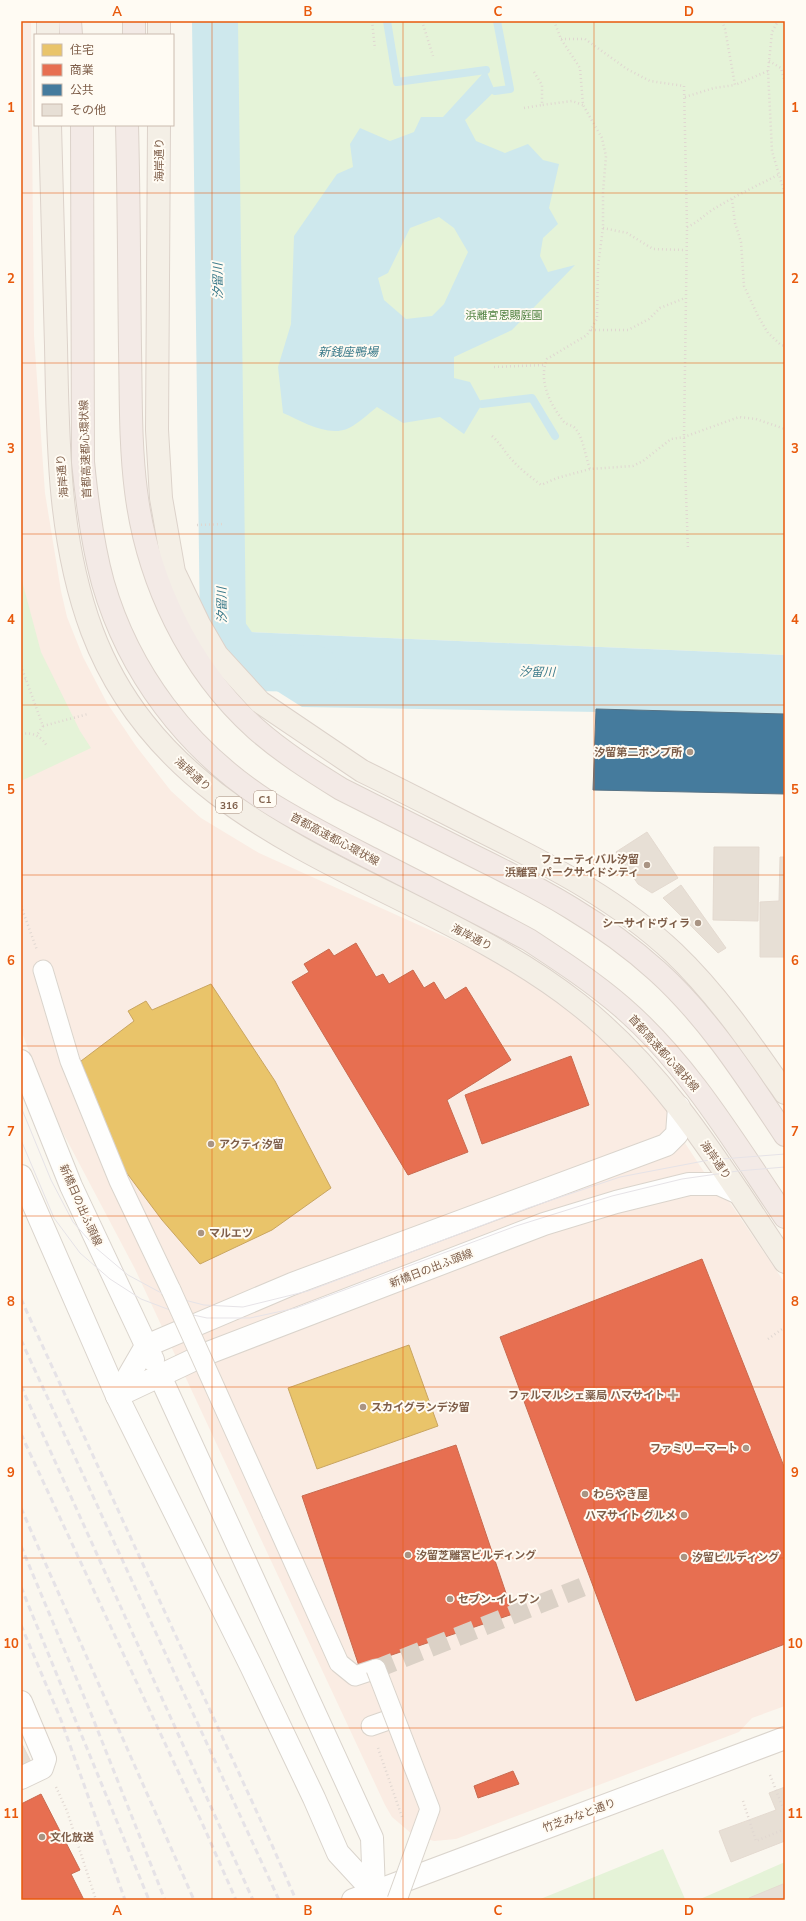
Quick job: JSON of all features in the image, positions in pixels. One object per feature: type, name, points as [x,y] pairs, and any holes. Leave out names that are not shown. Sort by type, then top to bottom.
[{"type":"highway","points":[[70,21],[71,34]]},
{"type":"highway","points":[[82,34],[83,21]]},
{"type":"highway","points":[[124,21],[124,34]]},
{"type":"highway","points":[[134,21],[134,34]]},
{"type":"highway","name":"C1","points":[[78,126],[81,180]]},
{"type":"highway","name":"首都高速都心環状線","points":[[82,126],[81,180],[84,462],[88,506],[96,555],[111,609],[122,636],[148,684],[181,728],[203,750],[264,799],[312,828],[529,940],[562,962],[623,1008],[654,1039],[698,1091],[785,1217]]},
{"type":"highway","points":[[127,126],[132,453],[140,515],[152,563],[180,632],[221,692],[255,728],[276,745],[341,789],[556,898],[624,943],[657,972],[688,1003],[731,1057],[785,1135]]},
{"type":"highway","points":[[128,178],[130,126]]},
{"type":"main road","points":[[48,21],[48,34]]},
{"type":"main road","points":[[159,21],[159,34]]},
{"type":"main road","name":"海岸通り","points":[[50,126],[57,414],[66,527],[75,574],[89,622],[104,660],[120,689],[139,718],[159,743],[182,766],[230,805],[302,850],[518,961],[549,982],[606,1026],[655,1077],[679,1107],[785,1262]]},
{"type":"main road","name":"海岸通り","points":[[159,126],[157,430],[161,498],[174,572],[199,624],[217,655],[260,702],[362,771],[565,874],[641,924],[675,954],[706,987],[733,1021],[785,1093]]},
{"type":"main road","name":"新橋日の出ふ頭線","points":[[21,1061],[71,1186],[160,1376],[208,1354],[544,1224],[616,1202],[689,1184],[719,1184],[739,1193]]},
{"type":"main road","points":[[117,1396],[146,1346],[292,1284],[666,1145],[677,1134],[679,1107]]},
{"type":"main road","points":[[21,1176],[117,1396],[258,1680],[338,1852],[374,1892]]},
{"type":"main road","points":[[117,1396],[160,1376],[372,1838],[374,1892]]},
{"type":"main road","points":[[21,1702],[44,1761],[42,1768],[21,1778]]},
{"type":"main road","name":"竹芝みなと通り","points":[[353,1900],[785,1738]]},
{"type":"street","points":[[41,962],[70,1061],[119,1181],[181,1311],[339,1663],[355,1676],[376,1669],[430,1809],[397,1900]]},
{"type":"street","points":[[371,1726],[394,1718]]},
{"type":"path","points":[[372,21],[375,49]]},
{"type":"path","points":[[422,21],[433,56]]},
{"type":"path","points":[[554,21],[561,39],[580,68],[583,105],[602,138],[606,156],[603,192],[603,228],[598,266],[596,302],[597,319],[591,330],[582,339],[546,359],[543,376],[547,394],[565,423],[574,428],[583,443],[590,469]]},
{"type":"path","points":[[722,21],[725,28],[735,85]]},
{"type":"path","points":[[778,21],[772,32],[768,71],[772,152],[785,195]]},
{"type":"path","points":[[561,39],[585,39],[627,70],[650,81],[684,86],[687,227],[684,437],[688,550]]},
{"type":"path","points":[[769,61],[781,68],[785,83]]},
{"type":"path","points":[[685,97],[714,88],[735,85],[768,71]]},
{"type":"path","points":[[534,72],[542,86],[542,105]]},
{"type":"path","points":[[524,108],[572,101],[583,105]]},
{"type":"path","points":[[687,227],[696,224],[710,211],[778,175]]},
{"type":"path","points":[[732,199],[735,223],[741,242],[744,286],[768,333],[780,345],[785,346]]},
{"type":"path","points":[[603,228],[627,233],[653,249],[686,250]]},
{"type":"path","points":[[591,330],[628,330],[649,319],[660,308],[685,298]]},
{"type":"path","points":[[494,367],[544,365]]},
{"type":"path","points":[[492,436],[503,446],[512,460],[523,472],[541,485],[557,478],[590,469],[621,469],[633,466],[643,461],[671,440],[684,437],[739,417],[756,419],[785,429]]},
{"type":"path","points":[[197,525],[225,524]]},
{"type":"path","points":[[21,666],[43,726]]},
{"type":"path","points":[[21,681],[26,679]]},
{"type":"path","points":[[37,735],[43,726],[88,714]]},
{"type":"path","points":[[21,734],[28,733],[37,735],[43,739],[47,746]]},
{"type":"path","points":[[21,906],[41,962]]},
{"type":"path","points":[[768,1339],[785,1326]]},
{"type":"path","points":[[371,1726],[402,1817]]},
{"type":"path","points":[[44,1761],[67,1811],[96,1900]]},
{"type":"path","points":[[770,1774],[785,1813]]},
{"type":"path","points":[[743,1801],[756,1841],[785,1829]]},
{"type":"shaded area","points":[[21,21],[31,21],[34,336],[45,493],[61,591],[67,617],[83,657],[107,703],[136,746],[171,791],[201,818],[259,853],[492,958],[580,1014],[666,1105],[669,1119],[720,1196],[726,1197],[785,1283],[785,1706],[752,1718],[739,1732],[456,1839],[434,1841],[412,1834],[392,1817],[385,1805],[135,1269],[52,1112],[21,1030]]},
{"type":"green space","name":"浜離宮恩賜庭園","points":[[219,21],[785,21],[785,655],[226,631]]},
{"type":"green space","points":[[21,577],[41,652],[80,731],[91,748],[21,781]]},
{"type":"green space","points":[[663,1849],[685,1899],[538,1900]]},
{"type":"green space","points":[[785,1862],[785,1900],[698,1900]]},
{"type":"water","name":"新銭座鴨場","points":[[486,70],[495,91],[465,120],[476,141],[505,153],[528,144],[543,160],[559,164],[549,208],[558,224],[543,238],[540,256],[548,272],[575,265],[512,330],[454,357],[454,378],[470,382],[482,404],[464,434],[440,417],[403,423],[377,407],[356,424],[341,431],[324,430],[283,413],[278,367],[291,324],[294,236],[337,174],[353,167],[350,144],[360,128],[390,141],[414,132],[421,117],[443,117]],"holes":[[[439,217],[454,228],[468,252],[444,304],[432,316],[406,319],[384,300],[378,278],[388,273],[410,228]]]},
{"type":"water","points":[[226,631],[785,655],[785,715],[302,707],[261,681]]},
{"type":"building: 住宅","name":"アクティ汐留","points":[[211,984],[275,1081],[331,1188],[272,1230],[200,1264],[162,1220],[126,1172],[101,1116],[81,1061],[134,1021],[128,1011],[146,1001],[152,1010]]},
{"type":"building: 住宅","name":"スカイグランデ汐留","points":[[409,1345],[438,1426],[317,1469],[288,1388]]},
{"type":"building: 商業","points":[[356,943],[376,977],[383,974],[389,984],[413,970],[424,988],[434,982],[445,1000],[466,987],[511,1060],[447,1100],[468,1152],[408,1175],[292,982],[309,972],[304,964],[329,949],[334,956]]},
{"type":"building: 商業","points":[[571,1056],[589,1105],[482,1144],[465,1095]]},
{"type":"building: 商業","name":"汐留ビルディング","points":[[702,1259],[785,1469],[785,1644],[636,1701],[500,1337]]},
{"type":"building: 商業","name":"汐留芝離宮ビルディング","points":[[456,1445],[513,1614],[359,1666],[302,1496]]},
{"type":"building: 商業","points":[[513,1771],[519,1784],[478,1798],[474,1786]]},
{"type":"building: 商業","name":"文化放送","points":[[41,1794],[80,1870],[71,1874],[84,1900],[21,1900],[21,1804]]},
{"type":"building: 公共","name":"汐留第二ポンプ所","points":[[596,709],[785,714],[785,794],[593,790]]},
{"type":"building: その他","name":"フューティバル汐留 浜離宮 パークサイドシティ","points":[[647,832],[678,878],[652,893],[638,884],[616,852]]},
{"type":"building: その他","points":[[714,847],[759,847],[758,921],[713,920]]},
{"type":"building: その他","points":[[780,857],[785,857],[785,957],[760,957],[760,902],[779,901]]},
{"type":"building: その他","name":"シーサイドヴィラ","points":[[681,885],[726,948],[718,953],[663,898]]},
{"type":"building: その他","points":[[21,1742],[31,1762],[21,1767]]},
{"type":"building: その他","points":[[785,1787],[785,1841],[731,1862],[719,1831],[776,1810],[769,1793]]},
{"type":"building: その他","points":[[783,1884],[785,1889],[785,1900],[749,1900],[749,1898]]},
{"type":"waterway","name":"汐留川","points":[[215,21],[223,631],[249,668],[316,669]]},
{"type":"waterway","points":[[387,21],[397,82],[486,70]]},
{"type":"waterway","points":[[495,91],[510,89],[497,21]]},
{"type":"waterway","points":[[482,404],[532,398],[555,436]]},
{"type":"tunnel","points":[[376,1669],[590,1584]]},
{"type":"tram line","points":[[21,1107],[51,1180],[73,1222],[96,1248],[128,1275],[165,1295],[204,1305],[243,1307],[308,1291],[528,1208],[620,1177],[709,1160],[785,1154]]},
{"type":"tram line","points":[[21,1140],[54,1218],[80,1253],[110,1279],[141,1299],[170,1310],[207,1318],[250,1318],[296,1308],[516,1226],[612,1196],[682,1179],[738,1171],[785,1167]]},
{"type":"railway","points":[[21,1299],[296,1900]]},
{"type":"railway","points":[[21,1340],[279,1900]]},
{"type":"railway","points":[[21,1386],[253,1900]]},
{"type":"railway","points":[[21,1434],[203,1825],[236,1900]]},
{"type":"railway","points":[[21,1508],[194,1900]]},
{"type":"railway","points":[[21,1546],[90,1711],[165,1900]]},
{"type":"railway","points":[[21,1587],[149,1900]]},
{"type":"railway","points":[[21,1625],[61,1720],[125,1900]]},
{"type":"place","name":"汐留第二ポンプ所","points":[[690,752]]},
{"type":"place","name":"フューティバル汐留 浜離宮 パークサイドシティ","points":[[647,865]]},
{"type":"place","name":"シーサイドヴィラ","points":[[698,923]]},
{"type":"place","name":"アクティ汐留","points":[[211,1144]]},
{"type":"place","name":"マルエツ","points":[[201,1233]]},
{"type":"place","name":"ファルマルシェ薬局 ハマサイト","points":[[673,1395]]},
{"type":"place","name":"スカイグランデ汐留","points":[[363,1407]]},
{"type":"place","name":"ファミリーマート","points":[[746,1448]]},
{"type":"place","name":"わらやき屋","points":[[585,1494]]},
{"type":"place","name":"ハマサイト グルメ","points":[[684,1515]]},
{"type":"place","name":"汐留芝離宮ビルディング","points":[[408,1555]]},
{"type":"place","name":"汐留ビルディング","points":[[684,1557]]},
{"type":"place","name":"セブン-イレブン","points":[[450,1599]]},
{"type":"place","name":"文化放送","points":[[42,1837]]}]
